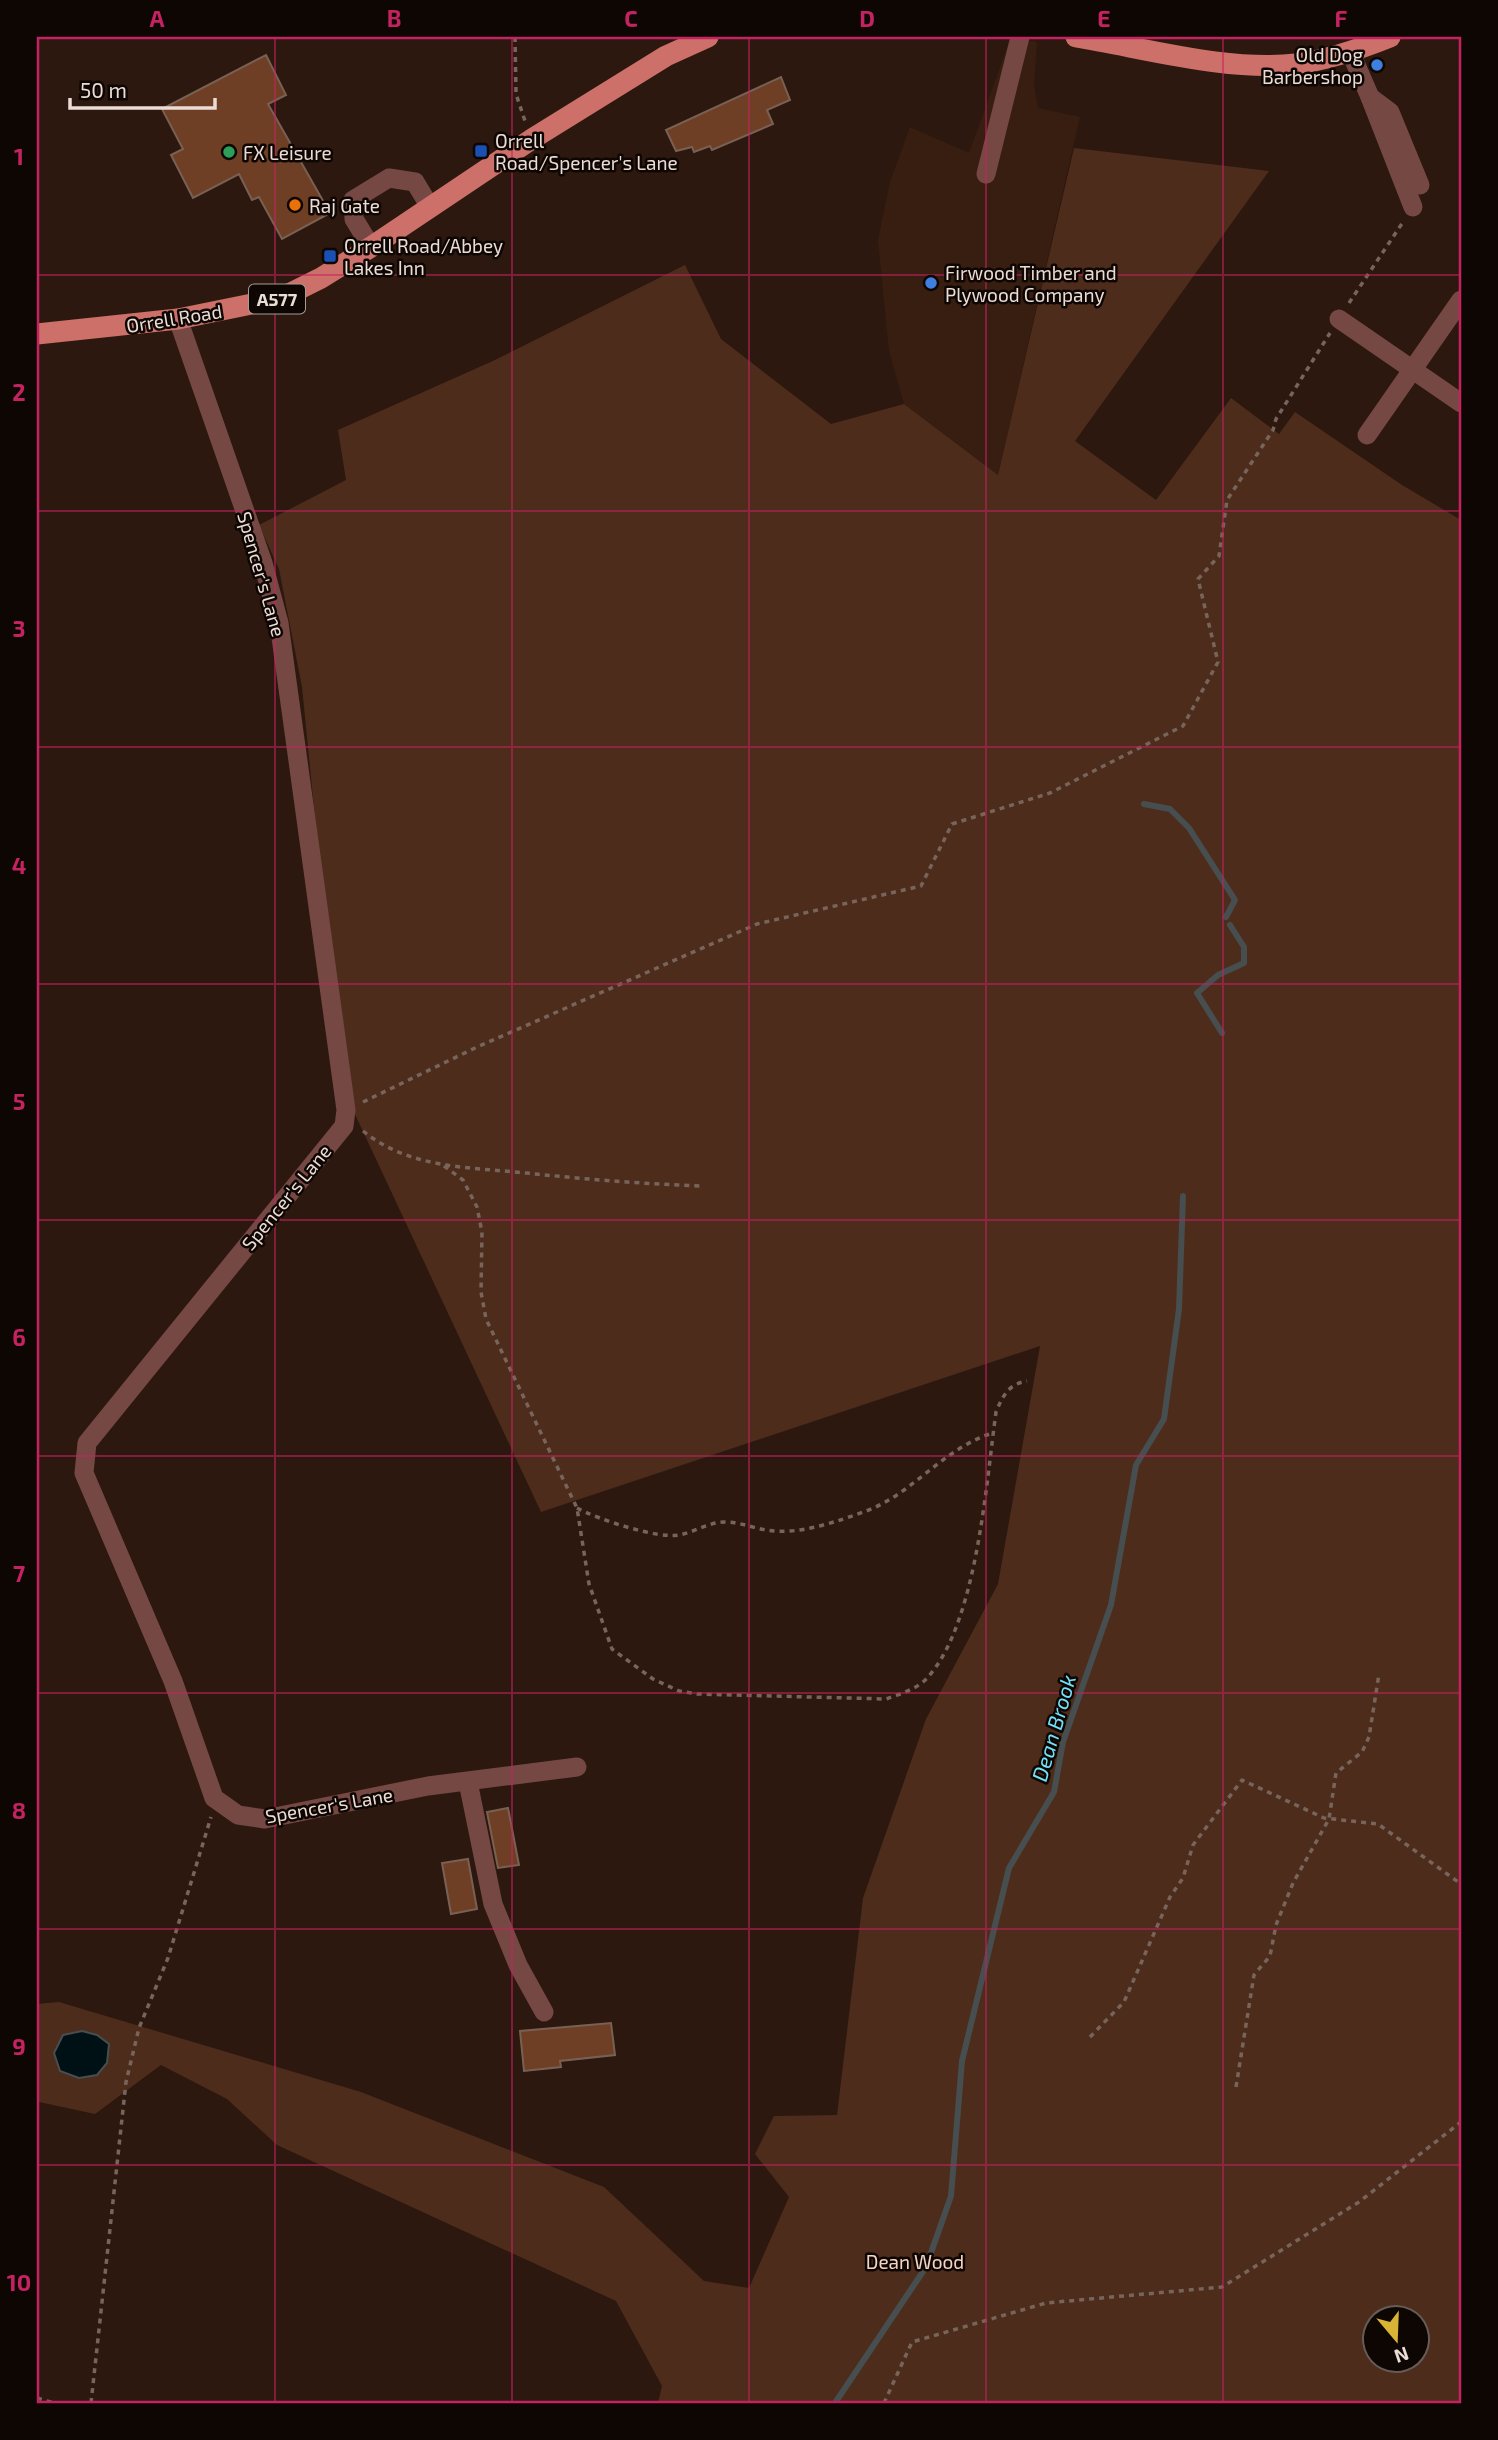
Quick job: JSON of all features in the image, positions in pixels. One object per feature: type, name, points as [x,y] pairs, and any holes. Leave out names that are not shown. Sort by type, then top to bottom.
[{"type":"main road","name":"A577","points":[[532,139],[666,56],[708,37]]},
{"type":"main road","points":[[1076,37],[1210,60],[1267,65],[1300,64],[1390,37]]},
{"type":"main road","name":"Orrell Road","points":[[37,334],[178,319],[281,298],[321,278],[371,247],[532,139]]},
{"type":"street","points":[[986,174],[1020,37]]},
{"type":"street","points":[[1350,51],[1413,207]]},
{"type":"street","points":[[1370,97],[1390,112],[1420,185]]},
{"type":"street","points":[[371,247],[354,219],[353,200],[389,178],[415,182],[430,207]]},
{"type":"street","points":[[1367,435],[1461,300]]},
{"type":"street","name":"Spencer's Lane","points":[[178,319],[263,563],[279,623],[346,1110],[344,1126],[87,1443],[84,1473],[173,1681],[214,1798],[238,1815],[265,1819],[428,1786],[577,1767]]},
{"type":"street","points":[[1339,319],[1461,403]]},
{"type":"street","points":[[468,1782],[493,1905],[518,1965],[544,2012]]},
{"type":"path","points":[[515,37],[516,94],[532,139]]},
{"type":"path","points":[[702,1186],[617,1183],[442,1165],[402,1155],[378,1143],[358,1127],[346,1110],[475,1048],[757,924],[920,886],[952,824],[1049,793],[1183,726],[1218,662],[1198,579],[1219,556],[1227,500],[1273,430],[1290,394],[1413,207]]},
{"type":"path","points":[[442,1165],[463,1180],[477,1207],[482,1232],[481,1292],[486,1319],[577,1508],[589,1584],[612,1649],[632,1667],[679,1691],[697,1694],[886,1699],[907,1692],[928,1678],[962,1610],[976,1553],[993,1433],[1003,1393],[1017,1383],[1027,1381]]},
{"type":"path","points":[[577,1508],[655,1535],[679,1535],[723,1522],[747,1524],[768,1531],[789,1531],[866,1511],[884,1503],[949,1454],[993,1433]]},
{"type":"path","points":[[1236,2087],[1254,1975],[1270,1956],[1276,1925],[1293,1883],[1329,1819],[1336,1773],[1362,1752],[1370,1737],[1379,1674]]},
{"type":"path","points":[[1090,2037],[1124,2003],[1170,1897],[1183,1878],[1193,1845],[1242,1780],[1254,1788],[1329,1819],[1378,1824],[1461,1884]]},
{"type":"path","points":[[91,2403],[126,2082],[139,2028],[168,1958],[214,1798]]},
{"type":"path","points":[[884,2403],[912,2342],[1046,2303],[1222,2287],[1359,2202],[1461,2122]]},
{"type":"path","points":[[37,2398],[54,2403]]},
{"type":"shaded area","points":[[1011,37],[1037,42],[1034,85],[1038,108],[1080,117],[998,475],[904,404],[889,351],[878,240],[890,182],[910,127],[969,153]]},
{"type":"shaded area","points":[[82,2031],[97,2035],[109,2044],[107,2063],[97,2075],[79,2078],[60,2071],[54,2053],[63,2035]]},
{"type":"green space","name":"Dean Wood","points":[[1074,148],[1269,171],[1075,441],[1156,500],[1231,398],[1279,434],[1295,412],[1402,485],[1461,520],[1461,2403],[658,2403],[662,2386],[616,2301],[277,2145],[227,2099],[161,2065],[95,2114],[39,2102],[37,2004],[59,2002],[361,2092],[604,2187],[704,2281],[749,2288],[789,2197],[755,2154],[774,2116],[837,2115],[863,1898],[926,1719],[998,1584],[1040,1346],[541,1512],[353,1110],[317,838],[302,687],[279,569],[259,525],[346,480],[338,430],[495,360],[685,265],[721,339],[831,424],[904,404],[998,475]]},
{"type":"building","points":[[266,55],[286,95],[268,104],[330,213],[282,239],[259,197],[252,200],[239,174],[193,198],[171,155],[183,149],[162,109]]},
{"type":"building","points":[[781,77],[790,100],[767,110],[773,124],[712,150],[710,146],[694,152],[692,147],[676,151],[666,130]]},
{"type":"building","points":[[508,1808],[519,1865],[498,1868],[487,1812]]},
{"type":"building","points":[[468,1859],[477,1909],[451,1914],[442,1863]]},
{"type":"building","points":[[611,2023],[615,2055],[560,2061],[561,2067],[524,2071],[520,2031]]},
{"type":"waterway","name":"Dean Brook","points":[[1144,804],[1170,809],[1189,828],[1235,900],[1226,917]]},
{"type":"waterway","name":"Dean Brook","points":[[1222,1033],[1197,993],[1218,975],[1244,963],[1244,947],[1230,925]]},
{"type":"waterway","name":"Dean Brook","points":[[835,2403],[926,2267],[951,2196],[962,2061],[1009,1868],[1054,1792],[1063,1742],[1111,1605],[1136,1465],[1164,1419],[1179,1309],[1183,1196]]},
{"type":"place","name":"Old Dog Barbershop","points":[[1377,65]]},
{"type":"place","name":"Orrell Road/Spencer's Lane","points":[[481,151]]},
{"type":"place","name":"FX Leisure","points":[[229,152]]},
{"type":"place","name":"Raj Gate","points":[[295,205]]},
{"type":"place","name":"Orrell Road/Abbey Lakes Inn","points":[[330,256]]},
{"type":"place","name":"Firwood Timber and Plywood Company","points":[[931,283]]}]
